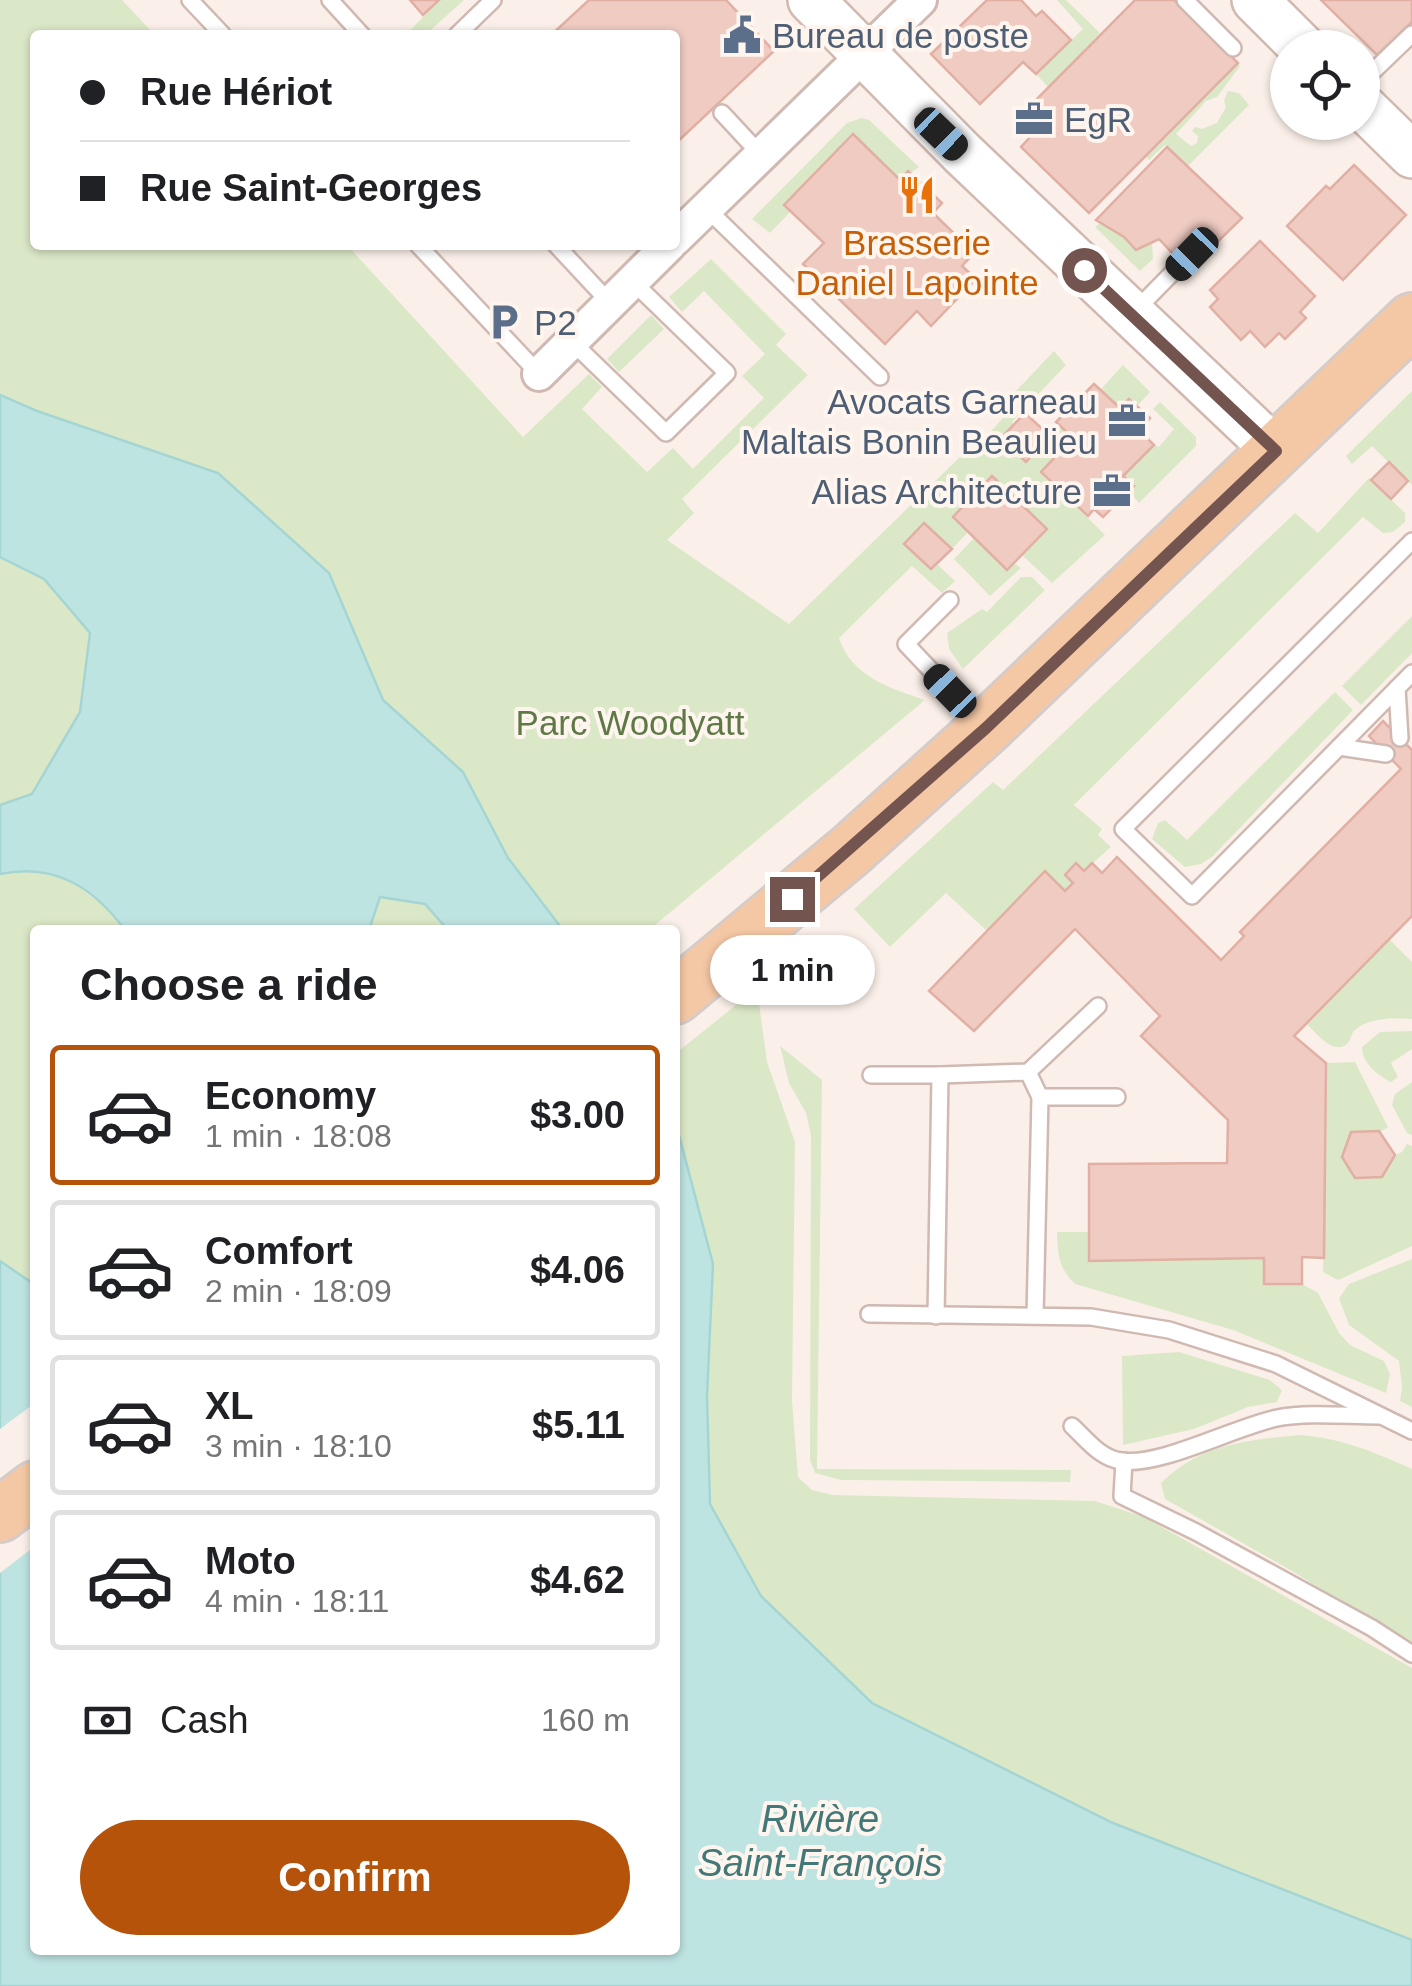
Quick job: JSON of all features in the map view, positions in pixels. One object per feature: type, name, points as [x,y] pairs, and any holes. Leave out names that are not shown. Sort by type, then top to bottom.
[{"type":"main road","points":[[680,994],[852,850],[986,728],[1412,320]]},
{"type":"main road","points":[[0,1515],[30,1492]]},
{"type":"street","points":[[811,0],[864,56],[1276,451]]},
{"type":"street","points":[[683,225],[920,0]]},
{"type":"street","points":[[1255,0],[1285,30]]},
{"type":"street","points":[[1380,124],[1412,156]]},
{"type":"street","points":[[539,374],[660,250]]},
{"type":"lane","points":[[190,0],[218,30]]},
{"type":"lane","points":[[330,0],[357,30]]},
{"type":"lane","points":[[462,30],[493,0]]},
{"type":"lane","points":[[1185,0],[1233,48]]},
{"type":"lane","points":[[1380,65],[1412,34]]},
{"type":"lane","points":[[722,112],[761,155]]},
{"type":"lane","points":[[683,225],[880,377]]},
{"type":"lane","points":[[423,250],[539,374]]},
{"type":"lane","points":[[563,250],[727,374],[666,433],[572,342]]},
{"type":"lane","points":[[1132,315],[1192,254]]},
{"type":"lane","points":[[1412,541],[1123,829],[1192,896],[1412,673]]},
{"type":"lane","points":[[950,600],[906,644],[986,728]]},
{"type":"lane","points":[[1397,688],[1400,738]]},
{"type":"lane","points":[[1339,747],[1386,754]]},
{"type":"lane","points":[[870,1075],[1028,1072],[1098,1006]]},
{"type":"lane","points":[[1028,1072],[1040,1097],[1035,1316]]},
{"type":"lane","points":[[936,1316],[940,1074]]},
{"type":"lane","points":[[1040,1097],[1117,1097]]},
{"type":"lane","points":[[869,1314],[1126,1321],[1201,1338],[1276,1364],[1412,1430]]},
{"type":"lane","points":[[1072,1426],[1104,1456],[1124,1461],[1148,1460],[1243,1426],[1283,1417],[1384,1416]]},
{"type":"lane","points":[[1124,1461],[1122,1496],[1196,1532],[1412,1654]]},
{"type":"green space","name":"Parc Woodyatt","points":[[0,0],[122,0],[150,30],[30,30],[30,250],[352,250],[523,437],[589,374],[602,387],[582,409],[647,472],[673,448],[693,469],[764,398],[742,376],[765,354],[704,291],[682,312],[669,297],[711,259],[786,334],[776,345],[808,375],[682,499],[694,513],[667,540],[789,624],[964,453],[968,456],[1004,417],[998,410],[1054,351],[1066,365],[1001,439],[1026,461],[1060,425],[1073,438],[1042,472],[1105,535],[1052,583],[1022,555],[1047,529],[992,476],[953,517],[968,532],[952,549],[924,523],[905,543],[931,569],[937,564],[955,581],[942,593],[912,566],[839,638],[863,672],[925,700],[655,925],[559,925],[508,858],[463,772],[383,700],[329,573],[218,473],[0,395]]},
{"type":"green space","points":[[439,0],[464,0],[431,30],[411,30]]},
{"type":"green space","points":[[1057,0],[1066,0],[1100,33],[1048,87],[1036,74],[1083,29]]},
{"type":"green space","points":[[1238,63],[1240,66],[1217,97],[1206,101],[1176,134],[1191,146],[1197,143],[1198,136],[1192,131],[1217,123],[1226,107],[1228,91],[1239,93],[1249,105],[1188,166],[1165,145],[1149,160],[1145,156]]},
{"type":"green space","points":[[869,120],[919,167],[900,180],[853,134],[784,204],[791,211],[770,233],[752,219],[847,123]]},
{"type":"green space","points":[[1100,223],[1124,237],[1136,250],[1152,242],[1153,259],[1140,271],[1095,227]]},
{"type":"green space","points":[[651,315],[664,329],[619,372],[607,359]]},
{"type":"green space","points":[[1123,365],[1150,392],[1137,406],[1129,399],[1120,408],[1101,389]]},
{"type":"green space","points":[[1412,391],[1412,485],[1372,446],[1352,464],[1346,456]]},
{"type":"green space","points":[[1160,402],[1196,437],[1196,446],[1139,503],[1123,476],[1154,445],[1159,447],[1174,429],[1153,409]]},
{"type":"green space","points":[[1369,478],[1405,513],[1405,522],[1393,532],[1383,533],[1363,517],[1074,805],[1102,829],[1098,835],[1111,847],[1084,871],[1066,875],[1073,883],[1065,891],[1045,872],[987,931],[946,893],[890,947],[854,909],[993,782],[1003,790],[1295,513],[1318,533]]},
{"type":"green space","points":[[974,538],[1007,570],[1014,563],[1021,568],[990,596],[954,559]]},
{"type":"green space","points":[[0,557],[44,579],[90,633],[80,712],[32,794],[0,805]]},
{"type":"green space","points":[[1021,577],[1032,577],[1045,590],[963,669],[949,649],[947,633],[982,609],[987,612]]},
{"type":"green space","points":[[1412,616],[1412,653],[1361,705],[1342,686]]},
{"type":"green space","points":[[1335,692],[1353,710],[1212,857],[1185,867],[1152,839],[1158,823],[1165,820],[1187,840]]},
{"type":"green space","points":[[19,871],[66,877],[109,910],[121,925],[30,925],[30,1282],[0,1261],[0,874]]},
{"type":"green space","points":[[379,897],[425,904],[444,925],[371,925]]},
{"type":"green space","points":[[1389,939],[1412,962],[1412,1019],[1367,1023],[1354,1031],[1342,1047],[1330,1045],[1306,1023]]},
{"type":"green space","points":[[757,988],[767,1062],[795,1142],[792,1400],[798,1477],[812,1490],[833,1495],[1095,1501],[1144,1517],[1412,1668],[1412,1940],[1113,1823],[872,1703],[761,1596],[710,1504],[707,1396],[713,1265],[680,1139],[680,1050]]},
{"type":"green space","points":[[1412,1031],[1412,1049],[1391,1063],[1398,1077],[1391,1082],[1371,1068],[1362,1047],[1380,1032]]},
{"type":"green space","points":[[780,1046],[822,1080],[817,1469],[1071,1470],[1070,1482],[841,1480],[815,1473],[810,1460],[811,1135],[806,1113],[789,1083]]},
{"type":"green space","points":[[1355,1062],[1388,1127],[1380,1132],[1351,1132],[1342,1157],[1355,1178],[1381,1177],[1395,1155],[1407,1144],[1412,1146],[1412,1246],[1338,1280],[1323,1272],[1326,1063]]},
{"type":"green space","points":[[1412,1082],[1412,1135],[1407,1133],[1392,1105],[1395,1094]]},
{"type":"green space","points":[[1057,1232],[1089,1232],[1264,1258],[1265,1284],[1302,1284],[1318,1293],[1339,1333],[1350,1345],[1384,1361],[1390,1374],[1386,1393],[1233,1330],[1075,1284],[1062,1266]]},
{"type":"green space","points":[[1412,1259],[1412,1407],[1400,1401],[1399,1361],[1349,1325],[1339,1298],[1349,1284]]},
{"type":"green space","points":[[1179,1352],[1270,1380],[1282,1390],[1277,1402],[1248,1407],[1194,1429],[1123,1445],[1122,1356]]},
{"type":"green space","points":[[1300,1435],[1343,1443],[1412,1469],[1412,1645],[1165,1499],[1161,1483],[1192,1460],[1243,1442]]},
{"type":"water","points":[[0,395],[218,473],[329,573],[383,700],[463,772],[508,858],[559,925],[444,925],[425,904],[380,897],[371,925],[121,925],[100,902],[71,882],[38,872],[0,874],[0,805],[32,794],[80,712],[90,633],[44,579],[0,557]]},
{"type":"water","name":"Rivière Saint-François","points":[[680,1139],[713,1264],[707,1396],[710,1504],[761,1596],[872,1703],[1113,1823],[1412,1940],[1412,1986],[0,1986],[0,1261],[30,1282],[30,1955],[680,1955]]},
{"type":"pier","points":[[30,1407],[30,1550],[0,1573],[0,1429]]},
{"type":"building","points":[[410,0],[439,0],[423,15]]},
{"type":"building","points":[[589,0],[726,0],[774,51],[680,139],[680,30],[556,30]]},
{"type":"building","points":[[987,0],[1021,0],[1036,16],[1042,11],[1071,40],[1036,74],[1023,62],[980,104],[931,54]]},
{"type":"building","points":[[1135,0],[1174,0],[1238,63],[1089,213],[1021,147],[1031,136],[1016,120]]},
{"type":"building","points":[[1321,0],[1412,0],[1412,22],[1380,52],[1380,30],[1352,30]]},
{"type":"building","points":[[853,134],[900,180],[908,171],[942,203],[933,213],[974,253],[962,266],[976,279],[931,326],[917,311],[885,344],[803,264],[824,243],[784,205]]},
{"type":"building","points":[[1167,147],[1242,218],[1205,254],[1192,241],[1175,256],[1159,239],[1136,250],[1124,237],[1096,220]]},
{"type":"building","points":[[1354,165],[1406,215],[1343,280],[1287,226],[1326,186],[1330,189]]},
{"type":"building","points":[[1260,241],[1315,296],[1300,312],[1306,318],[1285,339],[1279,333],[1265,347],[1250,331],[1241,340],[1210,307],[1218,299],[1210,290]]},
{"type":"building","points":[[1094,384],[1120,408],[1129,399],[1150,418],[1139,430],[1154,445],[1123,476],[1134,486],[1103,517],[1094,509],[1088,516],[1041,472],[1073,438],[1056,422]]},
{"type":"building","points":[[1025,413],[1050,436],[1026,462],[1001,438]]},
{"type":"building","points":[[1389,462],[1408,481],[1391,499],[1371,480]]},
{"type":"building","points":[[992,476],[1047,529],[1007,570],[953,517]]},
{"type":"building","points":[[924,523],[952,549],[931,569],[904,544]]},
{"type":"building","points":[[1383,721],[1412,750],[1412,916],[1294,1036],[1326,1063],[1324,1258],[1302,1257],[1302,1284],[1264,1284],[1264,1258],[1089,1261],[1089,1164],[1227,1163],[1228,1120],[1141,1036],[1160,1016],[1075,929],[974,1031],[929,991],[1045,871],[1065,891],[1073,883],[1065,875],[1076,863],[1084,871],[1092,863],[1102,873],[1117,857],[1221,960],[1244,936],[1240,932],[1401,769],[1369,736]]},
{"type":"building","points":[[1379,1131],[1395,1155],[1382,1177],[1355,1178],[1342,1157],[1351,1132]]},
{"type":"place","name":"Bureau de poste","points":[[742,35]]},
{"type":"place","name":"EgR","points":[[1034,119]]},
{"type":"place","name":"Brasserie Daniel Lapointe","points":[[917,195]]},
{"type":"place","name":"P2","points":[[504,322]]},
{"type":"place","name":"Avocats Garneau Maltais Bonin Beaulieu","points":[[1127,421]]},
{"type":"place","name":"Alias Architecture","points":[[1112,491]]},
{"type":"route","points":[[792,899],[986,728],[1276,451],[1084,270]]}]
